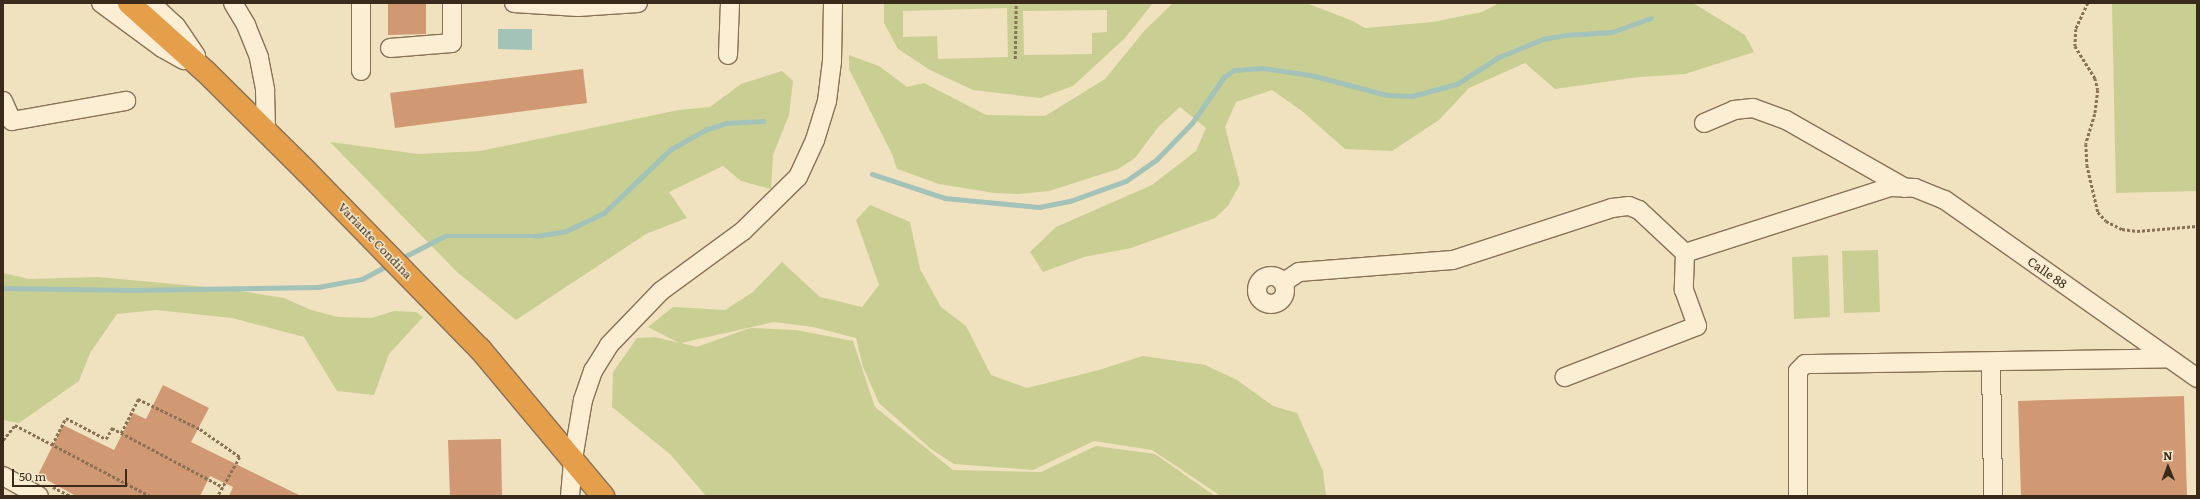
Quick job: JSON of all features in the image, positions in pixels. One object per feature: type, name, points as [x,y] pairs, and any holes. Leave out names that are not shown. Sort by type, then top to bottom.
[{"type":"highway","name":"Variante Condina","points":[[129,3],[206,72],[266,131],[480,350],[573,459],[602,496]]},
{"type":"street","points":[[101,3],[162,48],[206,72]]},
{"type":"street","points":[[151,3],[176,26],[206,72]]},
{"type":"street","points":[[233,3],[246,25],[259,58],[265,90],[266,131]]},
{"type":"street","points":[[361,3],[361,71]]},
{"type":"street","points":[[390,48],[452,43],[452,3]]},
{"type":"street","points":[[514,3],[565,7],[638,3]]},
{"type":"street","points":[[728,55],[730,3]]},
{"type":"street","points":[[570,496],[573,459],[587,386],[609,345],[661,291],[743,231],[798,177],[815,140],[827,101],[832,61],[833,3]]},
{"type":"street","points":[[3,101],[12,121],[126,101]]},
{"type":"street","points":[[1704,123],[1734,110],[1753,108],[1786,120],[1898,188]]},
{"type":"street","points":[[1685,253],[1898,188]]},
{"type":"street","name":"Calle 88","points":[[1898,188],[1915,188],[1945,200],[2197,378]]},
{"type":"street","points":[[1284,282],[1298,272],[1453,260],[1612,208],[1629,206],[1639,210],[1685,253],[1684,290],[1697,326],[1566,377]]},
{"type":"street","points":[[1798,496],[1798,371],[1800,367],[1805,364],[2168,358]]},
{"type":"street","points":[[1991,362],[1993,496]]},
{"type":"street","points":[[3,476],[39,496]]},
{"type":"path","points":[[1015,59],[1016,3]]},
{"type":"path","points":[[2088,3],[2076,29],[2075,46],[2095,78],[2098,90],[2095,114],[2086,144],[2087,165],[2098,212],[2106,221],[2122,229],[2137,231],[2197,226]]},
{"type":"path","points":[[121,433],[138,400],[200,429],[240,457],[218,496]]},
{"type":"path","points":[[52,445],[66,418],[106,440],[112,428],[223,487]]},
{"type":"path","points":[[3,440],[14,425],[150,496]]},
{"type":"green space","points":[[884,3],[1153,3],[1125,38],[1073,86],[1040,98],[973,90],[930,70],[898,49],[884,23]],"holes":[[[1007,8],[1008,57],[938,59],[937,36],[903,37],[903,11]],[[1107,10],[1107,32],[1092,33],[1092,54],[1024,55],[1023,11]]]},
{"type":"green space","points":[[1173,3],[1306,3],[1353,21],[1365,28],[1433,22],[1482,12],[1499,3],[1693,3],[1745,35],[1754,52],[1685,74],[1639,77],[1555,89],[1525,63],[1469,88],[1439,120],[1392,151],[1345,149],[1302,111],[1272,90],[1236,102],[1225,127],[1240,184],[1228,206],[1215,218],[1131,248],[1084,257],[1043,272],[1030,252],[1056,227],[1152,185],[1196,151],[1206,128],[1180,107],[1159,126],[1135,158],[1118,169],[1049,191],[1018,194],[994,193],[939,184],[897,169],[892,154],[849,69],[849,55],[879,66],[907,87],[924,83],[986,115],[1045,116],[1105,79],[1145,30]]},
{"type":"green space","points":[[2112,3],[2197,3],[2197,191],[2116,193]]},
{"type":"green space","points":[[782,71],[793,81],[789,115],[773,155],[771,189],[741,181],[723,166],[669,192],[687,218],[646,234],[516,320],[457,272],[330,142],[418,154],[480,151],[679,110],[710,107],[741,84]]},
{"type":"green space","points":[[870,205],[910,222],[920,269],[941,307],[966,326],[991,375],[1027,388],[1099,370],[1143,356],[1205,365],[1237,380],[1273,406],[1297,413],[1323,471],[1326,496],[1221,496],[1152,450],[1094,441],[1033,470],[954,464],[931,449],[879,403],[863,367],[856,338],[813,327],[774,322],[681,343],[697,347],[750,328],[796,330],[853,341],[875,407],[953,470],[1041,472],[1096,446],[1155,454],[1215,496],[706,496],[671,455],[612,407],[613,372],[637,338],[655,337],[679,343],[648,327],[673,307],[725,310],[753,292],[782,262],[820,297],[862,307],[879,285],[856,220]]},
{"type":"green space","points":[[1878,250],[1880,312],[1844,313],[1842,251]]},
{"type":"green space","points":[[1828,255],[1830,317],[1794,319],[1792,257]]},
{"type":"green space","points":[[3,273],[29,279],[98,277],[228,289],[284,298],[311,310],[338,317],[371,318],[394,311],[416,312],[423,317],[389,354],[374,395],[337,391],[304,337],[232,318],[156,310],[117,314],[90,353],[79,381],[19,423],[3,420]]},
{"type":"water","points":[[498,29],[532,29],[532,50],[498,49]]},
{"type":"building","points":[[388,3],[426,3],[426,34],[388,35]]},
{"type":"building","points":[[583,69],[587,103],[395,128],[390,93]]},
{"type":"building","points":[[163,385],[209,408],[191,442],[301,496],[229,496],[233,487],[210,476],[200,496],[76,496],[38,475],[63,425],[114,450],[133,413],[146,419]]},
{"type":"building","points":[[2184,396],[2187,496],[2021,496],[2018,401]]},
{"type":"building","points":[[501,439],[502,496],[450,496],[448,440]]},
{"type":"waterway","points":[[872,174],[945,198],[1039,207],[1070,201],[1126,181],[1157,159],[1192,123],[1224,77],[1234,70],[1263,68],[1315,76],[1387,95],[1412,96],[1457,84],[1497,58],[1543,39],[1565,35],[1612,32],[1651,18]]},
{"type":"waterway","points":[[400,259],[445,236],[536,236],[566,231],[604,213],[671,149],[705,130],[726,123],[763,121]]},
{"type":"waterway","points":[[3,288],[131,290],[318,287],[362,279],[390,264]]}]
